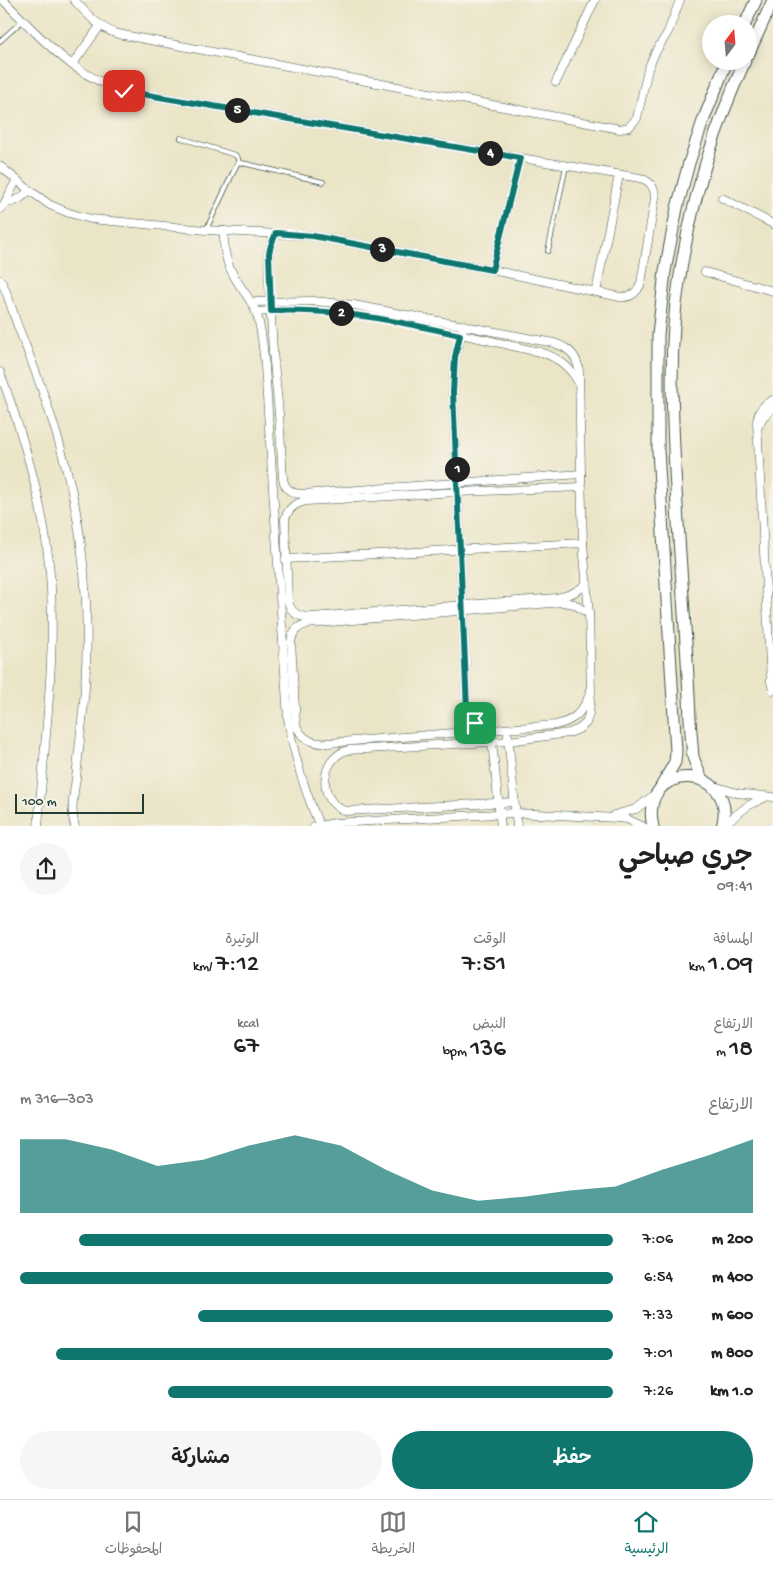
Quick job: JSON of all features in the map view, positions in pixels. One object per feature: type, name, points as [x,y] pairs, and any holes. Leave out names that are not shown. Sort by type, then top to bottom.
[{"type":"street","points":[[0,166],[41,199],[59,209],[91,219],[206,230],[313,236],[492,270],[620,297],[628,297],[636,293],[641,283],[655,198],[654,190],[650,183],[644,179],[124,91],[96,81],[72,65],[3,0]]},
{"type":"street","points":[[74,0],[100,26],[118,34],[620,129],[629,126],[637,118],[648,69],[668,32],[680,0]]},
{"type":"street","points":[[556,82],[595,0]]},
{"type":"street","points":[[749,15],[756,0]]},
{"type":"street","points":[[758,33],[773,0]]},
{"type":"street","points":[[72,65],[100,26]]},
{"type":"street","points":[[652,826],[651,804],[675,762],[676,751],[658,450],[658,335],[665,271],[677,208],[703,120],[723,70]]},
{"type":"street","points":[[722,826],[724,819],[723,804],[717,791],[707,783],[693,757],[673,435],[673,356],[678,283],[689,227],[703,171],[741,70]]},
{"type":"street","points":[[492,270],[520,158]]},
{"type":"street","points":[[596,292],[619,175]]},
{"type":"street","points":[[3,206],[17,180]]},
{"type":"street","points":[[3,206],[22,198],[29,190]]},
{"type":"street","points":[[722,198],[773,224]]},
{"type":"street","points":[[224,231],[224,247],[230,269],[256,312],[261,335],[265,366],[288,719],[302,781],[318,826],[515,813],[628,819],[644,826]]},
{"type":"street","points":[[276,233],[269,253],[270,302],[283,479],[289,490],[302,494],[581,474]]},
{"type":"street","points":[[705,272],[773,291]]},
{"type":"street","points":[[0,280],[5,286],[15,321],[46,399],[71,490],[77,524],[84,589],[86,654],[73,810],[75,826]]},
{"type":"street","points":[[251,302],[292,300],[334,303],[464,325],[546,341],[562,346],[569,350],[578,363],[584,543],[589,614],[591,692],[588,718],[579,729],[560,735],[509,741],[348,750],[337,754],[329,763],[326,775],[326,787],[334,804],[346,811],[514,802]]},
{"type":"street","points":[[256,312],[315,310],[395,320],[546,354],[564,364],[573,374],[579,386]]},
{"type":"street","points":[[464,325],[455,357],[453,392],[467,709],[472,720],[486,731],[492,742],[501,826]]},
{"type":"street","points":[[0,372],[22,434],[32,471],[44,529],[51,587],[49,687],[38,826]]},
{"type":"street","points":[[773,400],[764,404],[758,418],[770,588],[771,682],[773,690]]},
{"type":"street","points":[[758,429],[763,417],[773,408]]},
{"type":"street","points":[[582,487],[458,492],[296,503],[289,510],[285,519],[286,559],[289,606],[295,613],[303,617],[562,602],[574,604],[589,614]]},
{"type":"street","points":[[286,559],[584,543]]},
{"type":"street","points":[[587,583],[576,592],[563,597],[308,624],[299,627],[293,634],[291,642],[296,725],[305,738],[319,743],[555,725],[568,722],[578,714],[591,692]]},
{"type":"street","points":[[508,730],[517,826]]},
{"type":"street","points":[[602,817],[636,809],[672,780],[684,776],[696,778],[737,793],[773,797]]},
{"type":"street","points":[[722,826],[748,805],[764,798],[773,797]]},
{"type":"lane","points":[[0,41],[23,20]]},
{"type":"lane","points":[[181,138],[235,155],[238,158],[238,162],[206,230]]},
{"type":"lane","points":[[238,162],[323,182]]},
{"type":"lane","points":[[548,251],[566,166]]},
{"type":"route","points":[[124,91],[520,158],[492,270],[313,236],[276,233],[269,253],[271,311],[315,310],[359,315],[395,320],[460,335],[455,357],[453,392],[467,709],[469,717],[475,723]]}]
